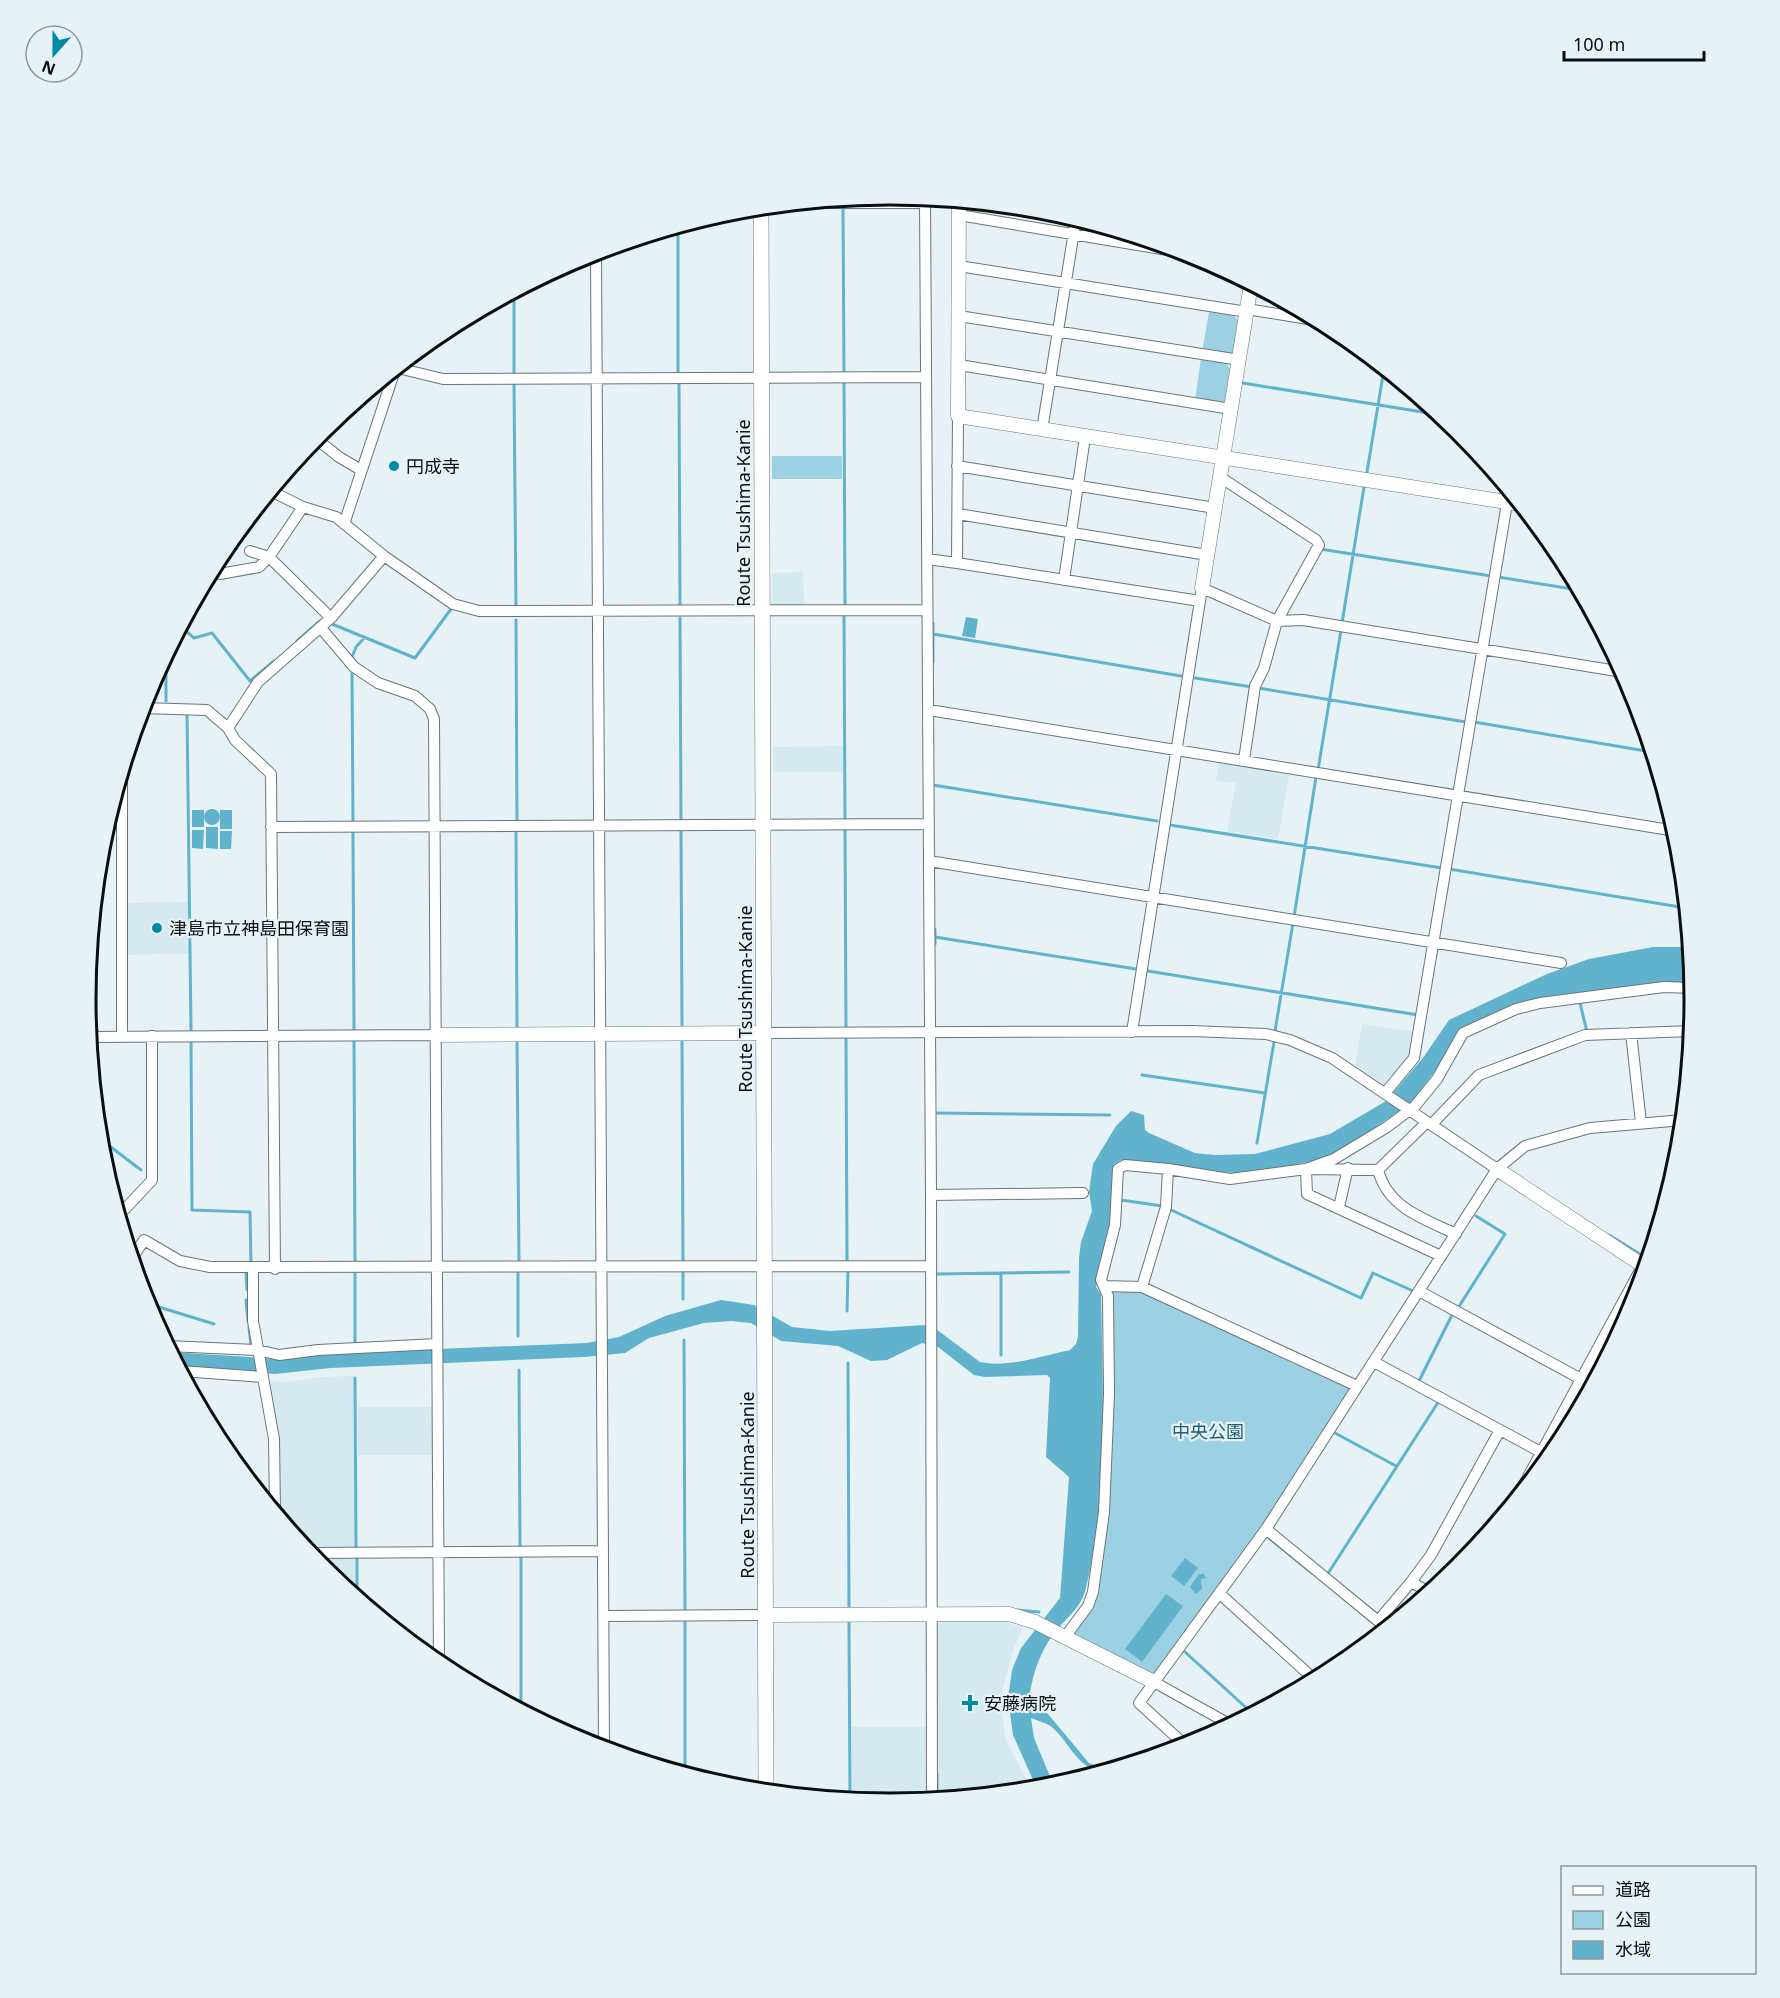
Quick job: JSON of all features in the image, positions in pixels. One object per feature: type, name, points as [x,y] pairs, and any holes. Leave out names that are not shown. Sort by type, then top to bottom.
[{"type":"main road","name":"Route Tsushima-Kanie","points":[[761,216],[766,1783]]},
{"type":"street","points":[[925,206],[925,377],[929,559],[927,610],[932,711],[928,824],[932,862],[931,1346],[935,1615],[932,1791]]},
{"type":"street","points":[[957,562],[958,209]]},
{"type":"street","points":[[962,209],[1073,235],[1142,246]]},
{"type":"street","points":[[1042,430],[1075,227]]},
{"type":"street","points":[[596,261],[604,1740]]},
{"type":"street","points":[[959,266],[1298,318]]},
{"type":"street","points":[[1132,1032],[1250,292]]},
{"type":"street","points":[[959,316],[1240,360]]},
{"type":"street","points":[[959,365],[1231,409]]},
{"type":"street","points":[[408,368],[443,379],[925,377]]},
{"type":"street","points":[[344,524],[361,470],[397,377]]},
{"type":"street","points":[[958,416],[1223,459],[1506,498]]},
{"type":"street","points":[[1064,580],[1085,437]]},
{"type":"street","points":[[323,444],[339,458],[361,470]]},
{"type":"street","points":[[957,466],[1215,508]]},
{"type":"street","points":[[1220,477],[1316,540],[1319,545],[1277,621],[1264,668],[1255,686],[1244,760]]},
{"type":"street","points":[[278,494],[303,507],[336,517],[384,556],[453,604],[479,611],[598,613],[927,610]]},
{"type":"street","points":[[1386,1093],[1414,1058],[1481,649],[1511,505]]},
{"type":"street","points":[[220,574],[259,567],[269,557],[303,507]]},
{"type":"street","points":[[958,514],[1207,555]]},
{"type":"street","points":[[250,551],[269,557],[331,618]]},
{"type":"street","points":[[228,728],[258,682],[331,618],[384,556]]},
{"type":"street","points":[[929,559],[1064,580],[1201,594],[1277,621],[1303,620],[1612,670]]},
{"type":"street","points":[[320,627],[354,667],[378,683],[415,696],[430,709],[434,719],[439,1652]]},
{"type":"street","points":[[151,708],[202,708],[228,728],[236,740],[271,774],[272,1188],[275,1269]]},
{"type":"street","points":[[932,711],[1666,829]]},
{"type":"street","points":[[122,797],[122,1036]]},
{"type":"street","points":[[271,827],[928,824]]},
{"type":"street","points":[[932,862],[1562,963]]},
{"type":"street","points":[[1306,1169],[1334,1159],[1387,1127],[1409,1110],[1437,1079],[1463,1033],[1516,1009],[1550,1001],[1664,987],[1684,988]]},
{"type":"street","points":[[97,1036],[1217,1031],[1274,1036],[1311,1048],[1332,1058],[1639,1263]]},
{"type":"street","points":[[1062,1635],[1088,1606],[1093,1592],[1104,1512],[1109,1394],[1108,1296],[1101,1280],[1114,1225],[1118,1169],[1125,1165],[1230,1179],[1306,1169],[1378,1170],[1479,1075],[1585,1035],[1683,1031]]},
{"type":"street","points":[[1630,1033],[1641,1123]]},
{"type":"street","points":[[124,1209],[152,1180],[152,1036]]},
{"type":"street","points":[[1178,1739],[1139,1704],[1266,1529],[1497,1169],[1525,1146],[1590,1128],[1674,1121]]},
{"type":"street","points":[[1339,1207],[1348,1168]]},
{"type":"street","points":[[1142,1287],[1166,1207],[1168,1169]]},
{"type":"street","points":[[1306,1169],[1307,1194],[1441,1256]]},
{"type":"street","points":[[1378,1170],[1380,1177],[1401,1208],[1456,1233]]},
{"type":"street","points":[[932,1195],[1083,1193]]},
{"type":"street","points":[[137,1251],[144,1240],[180,1261],[193,1265],[275,1269],[931,1266]]},
{"type":"street","points":[[253,1268],[254,1321],[274,1439],[275,1500]]},
{"type":"street","points":[[1104,1286],[1142,1287],[1357,1386]]},
{"type":"street","points":[[1419,1291],[1586,1381]]},
{"type":"street","points":[[176,1347],[279,1355],[318,1350],[437,1346]]},
{"type":"street","points":[[1374,1362],[1541,1453]]},
{"type":"street","points":[[189,1372],[262,1376]]},
{"type":"street","points":[[1266,1529],[1378,1621],[1431,1555],[1500,1430]]},
{"type":"street","points":[[322,1553],[602,1551]]},
{"type":"street","points":[[1411,1582],[1422,1588]]},
{"type":"street","points":[[1219,1593],[1308,1674]]},
{"type":"street","points":[[603,1616],[1009,1614],[1035,1622],[1062,1635],[1222,1720]]},
{"type":"shaded area","points":[[803,572],[804,607],[773,605],[772,573]]},
{"type":"shaded area","points":[[843,746],[843,772],[773,772],[773,747]]},
{"type":"shaded area","points":[[1219,759],[1290,770],[1278,839],[1227,831],[1236,783],[1216,781]]},
{"type":"shaded area","name":"津島市立神島田保育園","points":[[188,902],[188,953],[126,955],[125,903]]},
{"type":"shaded area","points":[[1362,1024],[1416,1032],[1413,1053],[1384,1087],[1355,1068]]},
{"type":"shaded area","points":[[354,1376],[354,1549],[318,1549],[278,1504],[277,1434],[269,1384],[272,1381],[284,1383],[321,1377]]},
{"type":"shaded area","points":[[358,1407],[434,1407],[434,1455],[358,1455]]},
{"type":"shaded area","points":[[326,1557],[355,1557],[355,1585]]},
{"type":"shaded area","name":"安藤病院","points":[[938,1621],[1005,1622],[1023,1628],[1015,1645],[1002,1690],[1002,1716],[1006,1740],[1027,1781],[942,1791],[851,1792],[852,1727],[938,1727]]},
{"type":"green space","points":[[1209,312],[1234,316],[1238,320],[1233,353],[1228,356],[1202,352]]},
{"type":"green space","points":[[1201,358],[1225,362],[1230,368],[1225,401],[1220,405],[1195,400]]},
{"type":"green space","points":[[772,456],[842,456],[842,479],[772,479]]},
{"type":"green space","name":"中央公園","points":[[1113,1290],[1140,1291],[1350,1386],[1350,1391],[1253,1541],[1154,1675],[1073,1635],[1096,1592],[1111,1293]]},
{"type":"water","points":[[966,617],[978,619],[975,638],[962,636]]},
{"type":"water","points":[[212,809],[220,817],[212,825],[204,817]]},
{"type":"water","points":[[192,810],[204,810],[204,827],[192,827]]},
{"type":"water","points":[[220,810],[232,810],[232,829],[220,829]]},
{"type":"water","points":[[206,827],[218,827],[218,849],[206,848]]},
{"type":"water","points":[[192,830],[204,830],[203,849],[192,848]]},
{"type":"water","points":[[220,831],[232,831],[231,849],[220,849]]},
{"type":"water","points":[[1653,947],[1682,947],[1683,982],[1650,983],[1590,994],[1545,998],[1508,1007],[1460,1029],[1441,1063],[1410,1104],[1338,1152],[1317,1160],[1260,1172],[1240,1173],[1212,1172],[1121,1160],[1114,1164],[1109,1228],[1096,1287],[1101,1295],[1103,1405],[1101,1479],[1093,1552],[1082,1599],[1054,1634],[1043,1652],[1032,1683],[1029,1704],[1048,1714],[1089,1763],[1096,1766],[1090,1767],[1082,1762],[1056,1730],[1031,1718],[1034,1738],[1050,1777],[1033,1780],[1013,1735],[1008,1698],[1012,1670],[1021,1648],[1060,1598],[1069,1477],[1046,1457],[1050,1378],[1047,1375],[985,1377],[974,1375],[938,1347],[922,1343],[887,1360],[871,1361],[838,1346],[781,1341],[751,1323],[731,1321],[704,1323],[649,1338],[625,1353],[584,1357],[331,1368],[275,1374],[187,1367],[179,1353],[277,1359],[314,1354],[587,1343],[619,1337],[665,1316],[721,1300],[754,1305],[792,1327],[830,1331],[925,1325],[936,1329],[980,1362],[1002,1364],[1070,1350],[1076,1344],[1078,1337],[1079,1258],[1081,1242],[1092,1211],[1089,1192],[1093,1164],[1116,1126],[1131,1111],[1144,1115],[1145,1130],[1149,1133],[1195,1153],[1255,1154],[1330,1134],[1386,1101],[1423,1058],[1449,1020],[1547,974],[1589,959]]},
{"type":"water","points":[[1185,1558],[1198,1568],[1184,1586],[1171,1576]]},
{"type":"water","points":[[1199,1574],[1204,1574],[1206,1578],[1201,1579],[1202,1589],[1196,1594],[1190,1587]]},
{"type":"water","points":[[1166,1594],[1183,1606],[1142,1662],[1125,1649]]},
{"type":"waterway","points":[[843,208],[844,373]]},
{"type":"waterway","points":[[678,234],[678,373]]},
{"type":"waterway","points":[[514,300],[514,374]]},
{"type":"waterway","points":[[1367,472],[1383,377]]},
{"type":"waterway","points":[[844,381],[845,606]]},
{"type":"waterway","points":[[679,383],[680,607]]},
{"type":"waterway","points":[[1243,383],[1425,412]]},
{"type":"waterway","points":[[514,384],[516,609]]},
{"type":"waterway","points":[[1342,623],[1364,487]]},
{"type":"waterway","points":[[1320,549],[1491,576]]},
{"type":"waterway","points":[[1498,577],[1569,588]]},
{"type":"waterway","points":[[332,624],[415,658],[451,609]]},
{"type":"waterway","points":[[844,614],[845,819]]},
{"type":"waterway","points":[[680,618],[681,821]]},
{"type":"waterway","points":[[516,620],[517,822]]},
{"type":"waterway","points":[[297,641],[320,621]]},
{"type":"waterway","points":[[933,623],[933,662]]},
{"type":"waterway","points":[[1318,770],[1341,630]]},
{"type":"waterway","points":[[187,632],[194,638],[212,633],[250,681],[274,661]]},
{"type":"waterway","points":[[933,634],[1181,676]]},
{"type":"waterway","points":[[352,657],[356,647],[365,637]]},
{"type":"waterway","points":[[352,673],[353,822]]},
{"type":"waterway","points":[[166,674],[166,701]]},
{"type":"waterway","points":[[1195,678],[1252,687]]},
{"type":"waterway","points":[[1258,688],[1466,722]]},
{"type":"waterway","points":[[187,713],[191,1031]]},
{"type":"waterway","points":[[1474,722],[1644,751]]},
{"type":"waterway","points":[[1294,917],[1316,777]]},
{"type":"waterway","points":[[933,785],[1157,821]]},
{"type":"waterway","points":[[1170,825],[1442,868]]},
{"type":"waterway","points":[[681,829],[682,1026]]},
{"type":"waterway","points":[[845,830],[846,1028]]},
{"type":"waterway","points":[[516,831],[517,1027]]},
{"type":"waterway","points":[[353,832],[354,1029]]},
{"type":"waterway","points":[[1449,869],[1678,907]]},
{"type":"waterway","points":[[1275,1031],[1293,923]]},
{"type":"waterway","points":[[935,929],[935,944]]},
{"type":"waterway","points":[[935,937],[1136,969]]},
{"type":"waterway","points":[[1148,971],[1418,1015]]},
{"type":"waterway","points":[[1580,1003],[1587,1032]]},
{"type":"waterway","points":[[846,1037],[847,1263]]},
{"type":"waterway","points":[[354,1041],[355,1264]]},
{"type":"waterway","points":[[191,1042],[192,1210],[250,1212],[251,1264]]},
{"type":"waterway","points":[[682,1042],[683,1263]]},
{"type":"waterway","points":[[1257,1143],[1274,1042]]},
{"type":"waterway","points":[[517,1043],[519,1264]]},
{"type":"waterway","points":[[1142,1075],[1265,1093]]},
{"type":"waterway","points":[[935,1113],[1110,1115]]},
{"type":"waterway","points":[[110,1146],[141,1170]]},
{"type":"waterway","points":[[1121,1200],[1162,1206]]},
{"type":"waterway","points":[[1169,1209],[1361,1298],[1373,1273],[1413,1291]]},
{"type":"waterway","points":[[1458,1308],[1505,1234],[1476,1216]]},
{"type":"waterway","points":[[1609,1235],[1642,1255]]},
{"type":"waterway","points":[[847,1311],[848,1271]]},
{"type":"waterway","points":[[355,1272],[355,1343]]},
{"type":"waterway","points":[[518,1272],[518,1336]]},
{"type":"waterway","points":[[683,1272],[683,1299]]},
{"type":"waterway","points":[[936,1274],[1069,1272]]},
{"type":"waterway","points":[[246,1273],[247,1290]]},
{"type":"waterway","points":[[1001,1275],[1001,1355]]},
{"type":"waterway","points":[[246,1300],[248,1321]]},
{"type":"waterway","points":[[158,1307],[214,1324]]},
{"type":"waterway","points":[[1421,1383],[1419,1381],[1453,1313]]},
{"type":"waterway","points":[[249,1327],[251,1346]]},
{"type":"waterway","points":[[684,1340],[685,1609]]},
{"type":"waterway","points":[[848,1363],[849,1607]]},
{"type":"waterway","points":[[519,1370],[520,1546]]},
{"type":"waterway","points":[[355,1378],[356,1547]]},
{"type":"waterway","points":[[1327,1575],[1439,1401]]},
{"type":"waterway","points":[[1335,1433],[1396,1466]]},
{"type":"waterway","points":[[1269,1538],[1312,1573]]},
{"type":"waterway","points":[[521,1557],[521,1702]]},
{"type":"waterway","points":[[357,1558],[357,1587]]},
{"type":"waterway","points":[[1017,1610],[1039,1612]]},
{"type":"waterway","points":[[685,1622],[685,1766]]},
{"type":"waterway","points":[[849,1623],[850,1791]]},
{"type":"waterway","points":[[1185,1652],[1247,1708]]},
{"type":"waterway","points":[[937,1774],[937,1791]]},
{"type":"place","name":"円成寺","points":[[394,466]]},
{"type":"place","name":"津島市立神島田保育園","points":[[157,928]]},
{"type":"place","name":"安藤病院","points":[[970,1703]]}]
